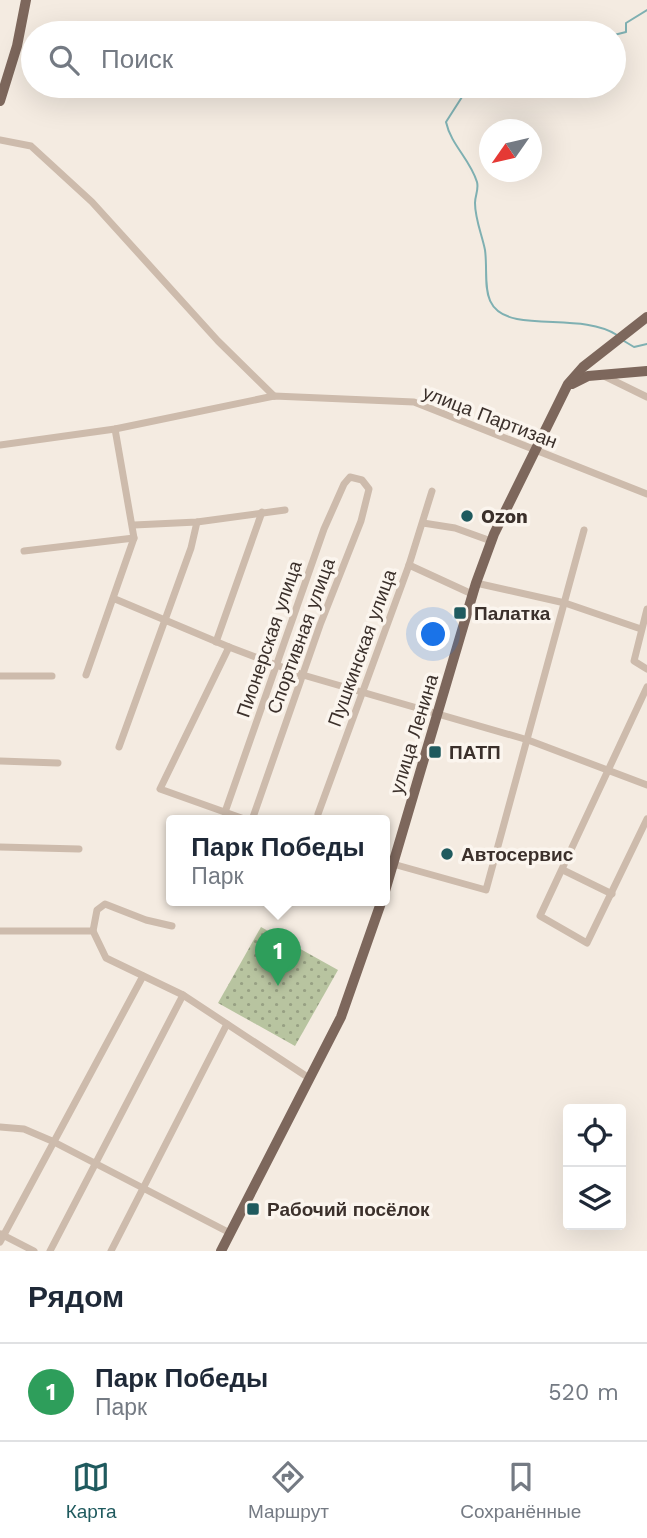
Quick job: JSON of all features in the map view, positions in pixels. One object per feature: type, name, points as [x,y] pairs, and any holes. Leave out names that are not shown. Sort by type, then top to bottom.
[{"type":"main road","points":[[22,21],[26,0]]},
{"type":"main road","points":[[1,94],[21,26]]},
{"type":"main road","name":"улица Ленина","points":[[390,874],[439,714],[475,583],[491,541],[561,394],[576,374],[647,317]]},
{"type":"main road","points":[[597,356],[601,369],[611,373]]},
{"type":"main road","points":[[561,394],[577,380],[600,374],[647,371]]},
{"type":"main road","points":[[221,1251],[353,988],[380,906]]},
{"type":"street","points":[[0,140],[31,146],[92,202],[218,341],[274,396]]},
{"type":"street","points":[[600,374],[647,397]]},
{"type":"street","name":"улица Партизан","points":[[0,445],[115,429],[274,396],[414,402],[647,494]]},
{"type":"street","points":[[86,675],[115,599],[134,538],[134,525],[115,429]]},
{"type":"street","name":"Пионерская улица","points":[[225,812],[324,529],[347,479]]},
{"type":"street","name":"Спортивная улица","points":[[252,815],[369,494],[362,480],[347,479]]},
{"type":"street","name":"Пушкинская улица","points":[[318,814],[410,565],[432,491]]},
{"type":"street","points":[[134,525],[197,522],[285,510]]},
{"type":"street","points":[[216,642],[262,512]]},
{"type":"street","points":[[119,747],[191,548],[197,522]]},
{"type":"street","points":[[423,523],[455,528],[491,541]]},
{"type":"street","points":[[393,864],[486,890],[584,530]]},
{"type":"street","points":[[24,551],[134,538]]},
{"type":"street","points":[[410,565],[472,594]]},
{"type":"street","points":[[475,583],[565,603],[640,629]]},
{"type":"street","points":[[115,599],[229,648],[303,675],[528,740],[647,785]]},
{"type":"street","points":[[647,609],[634,662],[647,669]]},
{"type":"street","name":"Спортивная улица","points":[[229,648],[160,789],[234,815]]},
{"type":"street","points":[[0,676],[52,676]]},
{"type":"street","points":[[647,687],[540,916],[587,943],[647,819]]},
{"type":"street","points":[[0,761],[58,763]]},
{"type":"street","points":[[0,847],[79,849]]},
{"type":"street","points":[[563,870],[612,894]]},
{"type":"street","points":[[172,926],[146,920],[105,904],[97,910],[93,931],[106,958],[183,995],[309,1078]]},
{"type":"street","points":[[0,931],[93,931]]},
{"type":"street","points":[[34,1251],[1,1237],[143,976]]},
{"type":"street","points":[[50,1251],[183,995]]},
{"type":"street","points":[[111,1251],[227,1024]]},
{"type":"street","points":[[0,1127],[24,1129],[52,1141],[230,1233]]},
{"type":"green space","points":[[261,927],[338,970],[295,1046],[218,1003]]},
{"type":"waterway","points":[[626,23],[647,10]]},
{"type":"waterway","points":[[626,23],[626,32]]},
{"type":"waterway","points":[[461,98],[446,122],[477,182],[475,209],[485,250],[486,282],[490,301],[504,315],[517,319],[582,324],[617,335]]},
{"type":"waterway","points":[[624,341],[634,347],[647,344]]},
{"type":"place","name":"Ozon","points":[[467,516]]},
{"type":"place","name":"Палатка","points":[[460,613]]},
{"type":"place","name":"ПАТП","points":[[435,752]]},
{"type":"place","name":"Автосервис","points":[[447,854]]},
{"type":"place","name":"Парк Победы","points":[[278,986]]},
{"type":"place","name":"Рабочий посёлок","points":[[253,1209]]}]
